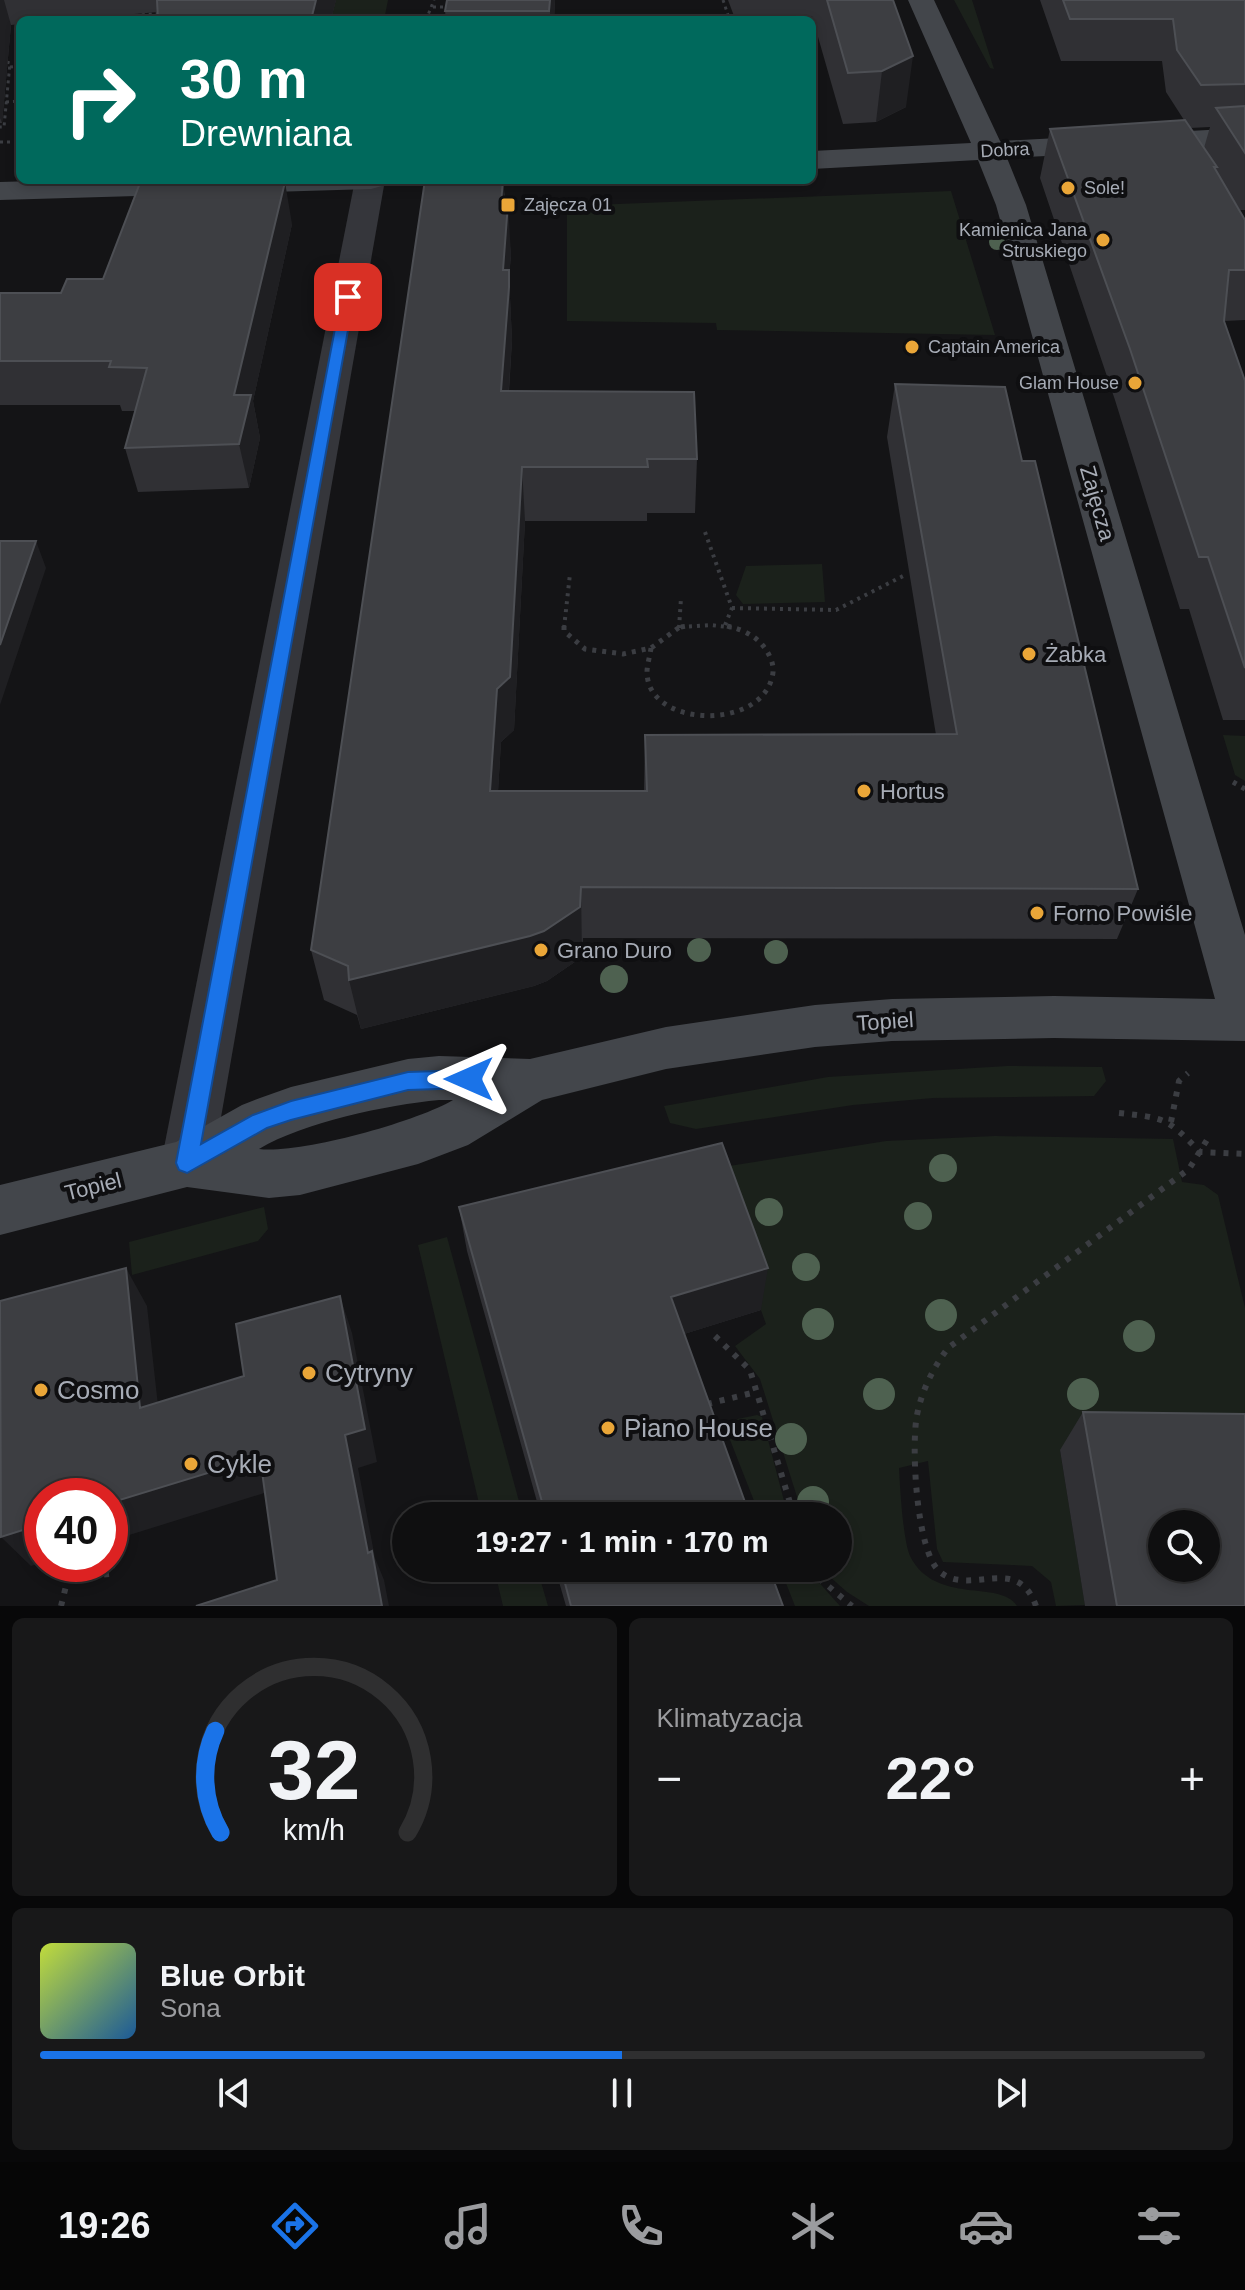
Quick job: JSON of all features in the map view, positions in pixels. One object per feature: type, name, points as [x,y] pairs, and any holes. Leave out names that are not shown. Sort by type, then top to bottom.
[{"type":"street","name":"Zajęcza","points":[[921,0],[989,150],[1016,220],[1245,1019]]},
{"type":"street","name":"Dobra","points":[[816,160],[1245,137]]},
{"type":"street","points":[[0,191],[235,184]]},
{"type":"street","points":[[187,1163],[369,184]]},
{"type":"street","name":"Topiel","points":[[0,1210],[187,1163],[269,1174],[300,1171],[418,1141],[450,1129],[530,1081],[666,1048],[815,1026],[965,1017],[1245,1019]]},
{"type":"path","points":[[433,7],[434,0]]},
{"type":"path","points":[[426,16],[427,11],[433,7],[462,7]]},
{"type":"path","points":[[146,16],[170,12]]},
{"type":"path","points":[[0,60],[10,63],[4,127],[0,127]]},
{"type":"path","points":[[10,67],[16,66]]},
{"type":"path","points":[[6,102],[16,101]]},
{"type":"path","points":[[705,532],[732,608],[725,625]]},
{"type":"path","points":[[570,574],[564,631],[585,649],[623,654],[651,648]]},
{"type":"path","points":[[732,608],[836,610],[907,574]]},
{"type":"path","points":[[681,598],[681,627]]},
{"type":"path","points":[[703,623],[725,625],[759,641],[769,654],[774,668],[772,683],[764,696],[751,707],[732,715],[711,717],[689,714],[669,706],[654,694],[645,679],[645,663],[651,648],[681,627],[703,623]]},
{"type":"path","points":[[1119,1113],[1159,1117],[1171,1122],[1200,1152],[1245,1154]]},
{"type":"path","points":[[1036,1606],[1028,1587],[1018,1579],[958,1578],[941,1573],[930,1560],[923,1539],[913,1438],[931,1369],[948,1348],[1189,1169],[1210,1135]]},
{"type":"path","points":[[715,1336],[750,1370],[790,1502]]},
{"type":"path","points":[[707,1404],[756,1392]]},
{"type":"path","points":[[61,1606],[67,1582]]},
{"type":"path","points":[[823,1582],[852,1606]]},
{"type":"shaded area","points":[[336,0],[388,0],[385,16],[332,16]]},
{"type":"shaded area","points":[[954,0],[972,0],[994,69],[990,68]]},
{"type":"shaded area","points":[[951,191],[995,335],[717,330],[716,323],[567,321],[567,206]]},
{"type":"shaded area","points":[[822,564],[825,602],[743,604],[736,595],[746,566]]},
{"type":"shaded area","points":[[1223,735],[1245,736],[1245,781],[1235,775]]},
{"type":"shaded area","points":[[1007,1066],[1102,1067],[1106,1081],[1094,1096],[933,1098],[853,1105],[696,1129],[670,1123],[664,1106],[828,1077]]},
{"type":"shaded area","points":[[995,1136],[1173,1139],[1182,1182],[1204,1185],[1218,1195],[1245,1308],[1245,1470],[1060,1450],[1085,1605],[1056,1606],[1051,1582],[1032,1566],[943,1562],[937,1549],[928,1461],[899,1468],[902,1513],[910,1556],[921,1571],[935,1581],[951,1587],[997,1594],[1009,1598],[1017,1606],[869,1606],[836,1582],[852,1582],[852,1502],[799,1502],[760,1379],[735,1346],[766,1324],[710,1169],[886,1141]]},
{"type":"shaded area","points":[[264,1207],[268,1229],[258,1241],[132,1275],[129,1242]]},
{"type":"shaded area","points":[[447,1237],[519,1502],[479,1502],[418,1245]]},
{"type":"shaded area","points":[[757,1415],[762,1417],[784,1502],[754,1502],[723,1422]]},
{"type":"shaded area","points":[[497,1582],[541,1582],[548,1606],[503,1606]]},
{"type":"shaded area","points":[[786,1582],[819,1582],[840,1606],[795,1606]]},
{"type":"building","points":[[157,0],[316,0],[312,16],[158,16]]},
{"type":"building","points":[[447,0],[550,0],[549,11],[445,11]]},
{"type":"building","points":[[827,0],[893,0],[913,56],[882,71],[848,73]]},
{"type":"building","points":[[1063,0],[1245,0],[1245,84],[1201,85],[1177,50],[1173,19],[1070,19]]},
{"type":"building","points":[[1245,106],[1245,153],[1216,108]]},
{"type":"building","points":[[1185,120],[1217,167],[1214,167],[1245,220],[1245,270],[1229,270],[1224,321],[1245,381],[1245,668],[1208,557],[1199,557],[1130,349],[1050,129]]},
{"type":"building","points":[[140,184],[285,184],[234,395],[251,395],[239,444],[125,448],[147,368],[109,367],[111,361],[0,361],[0,293],[61,293],[67,279],[103,279]]},
{"type":"building","points":[[424,184],[503,184],[501,203],[508,203],[503,270],[509,270],[509,287],[501,391],[694,392],[697,459],[647,459],[648,467],[522,467],[510,677],[497,689],[490,791],[647,791],[645,735],[957,734],[895,384],[1005,387],[1022,461],[1035,461],[1138,889],[581,887],[580,907],[544,931],[349,980],[348,966],[311,950]]},
{"type":"building","points":[[0,541],[36,541],[0,645]]},
{"type":"building","name":"Piano House","points":[[722,1143],[768,1268],[671,1297],[745,1502],[542,1502],[459,1207]]},
{"type":"building","points":[[126,1268],[140,1408],[244,1376],[236,1324],[340,1296],[365,1429],[345,1435],[368,1553],[372,1551],[382,1606],[196,1606],[277,1580],[260,1457],[128,1497],[128,1478],[24,1478],[24,1530],[1,1537],[0,1301]]},
{"type":"building","points":[[1083,1412],[1245,1414],[1245,1606],[1117,1606]]},
{"type":"building","points":[[565,1582],[774,1582],[783,1606],[571,1606]]},
{"type":"place","name":"Sole!","points":[[1068,188]]},
{"type":"place","name":"Zajęcza 01","points":[[508,205]]},
{"type":"place","name":"Kamienica Jana Struskiego","points":[[1103,240]]},
{"type":"place","name":"Captain America","points":[[912,347]]},
{"type":"place","name":"Glam House","points":[[1135,383]]},
{"type":"place","name":"Żabka","points":[[1029,654]]},
{"type":"place","name":"Hortus","points":[[864,791]]},
{"type":"place","name":"Forno Powiśle","points":[[1037,913]]},
{"type":"place","name":"Grano Duro","points":[[541,950]]},
{"type":"place","name":"Cytryny","points":[[309,1373]]},
{"type":"place","name":"Cosmo","points":[[41,1390]]},
{"type":"place","name":"Piano House","points":[[608,1428]]},
{"type":"place","name":"Cykle","points":[[191,1464]]},
{"type":"route","points":[[348,297],[187,1163],[260,1121],[291,1110],[408,1081],[469,1079]]}]
